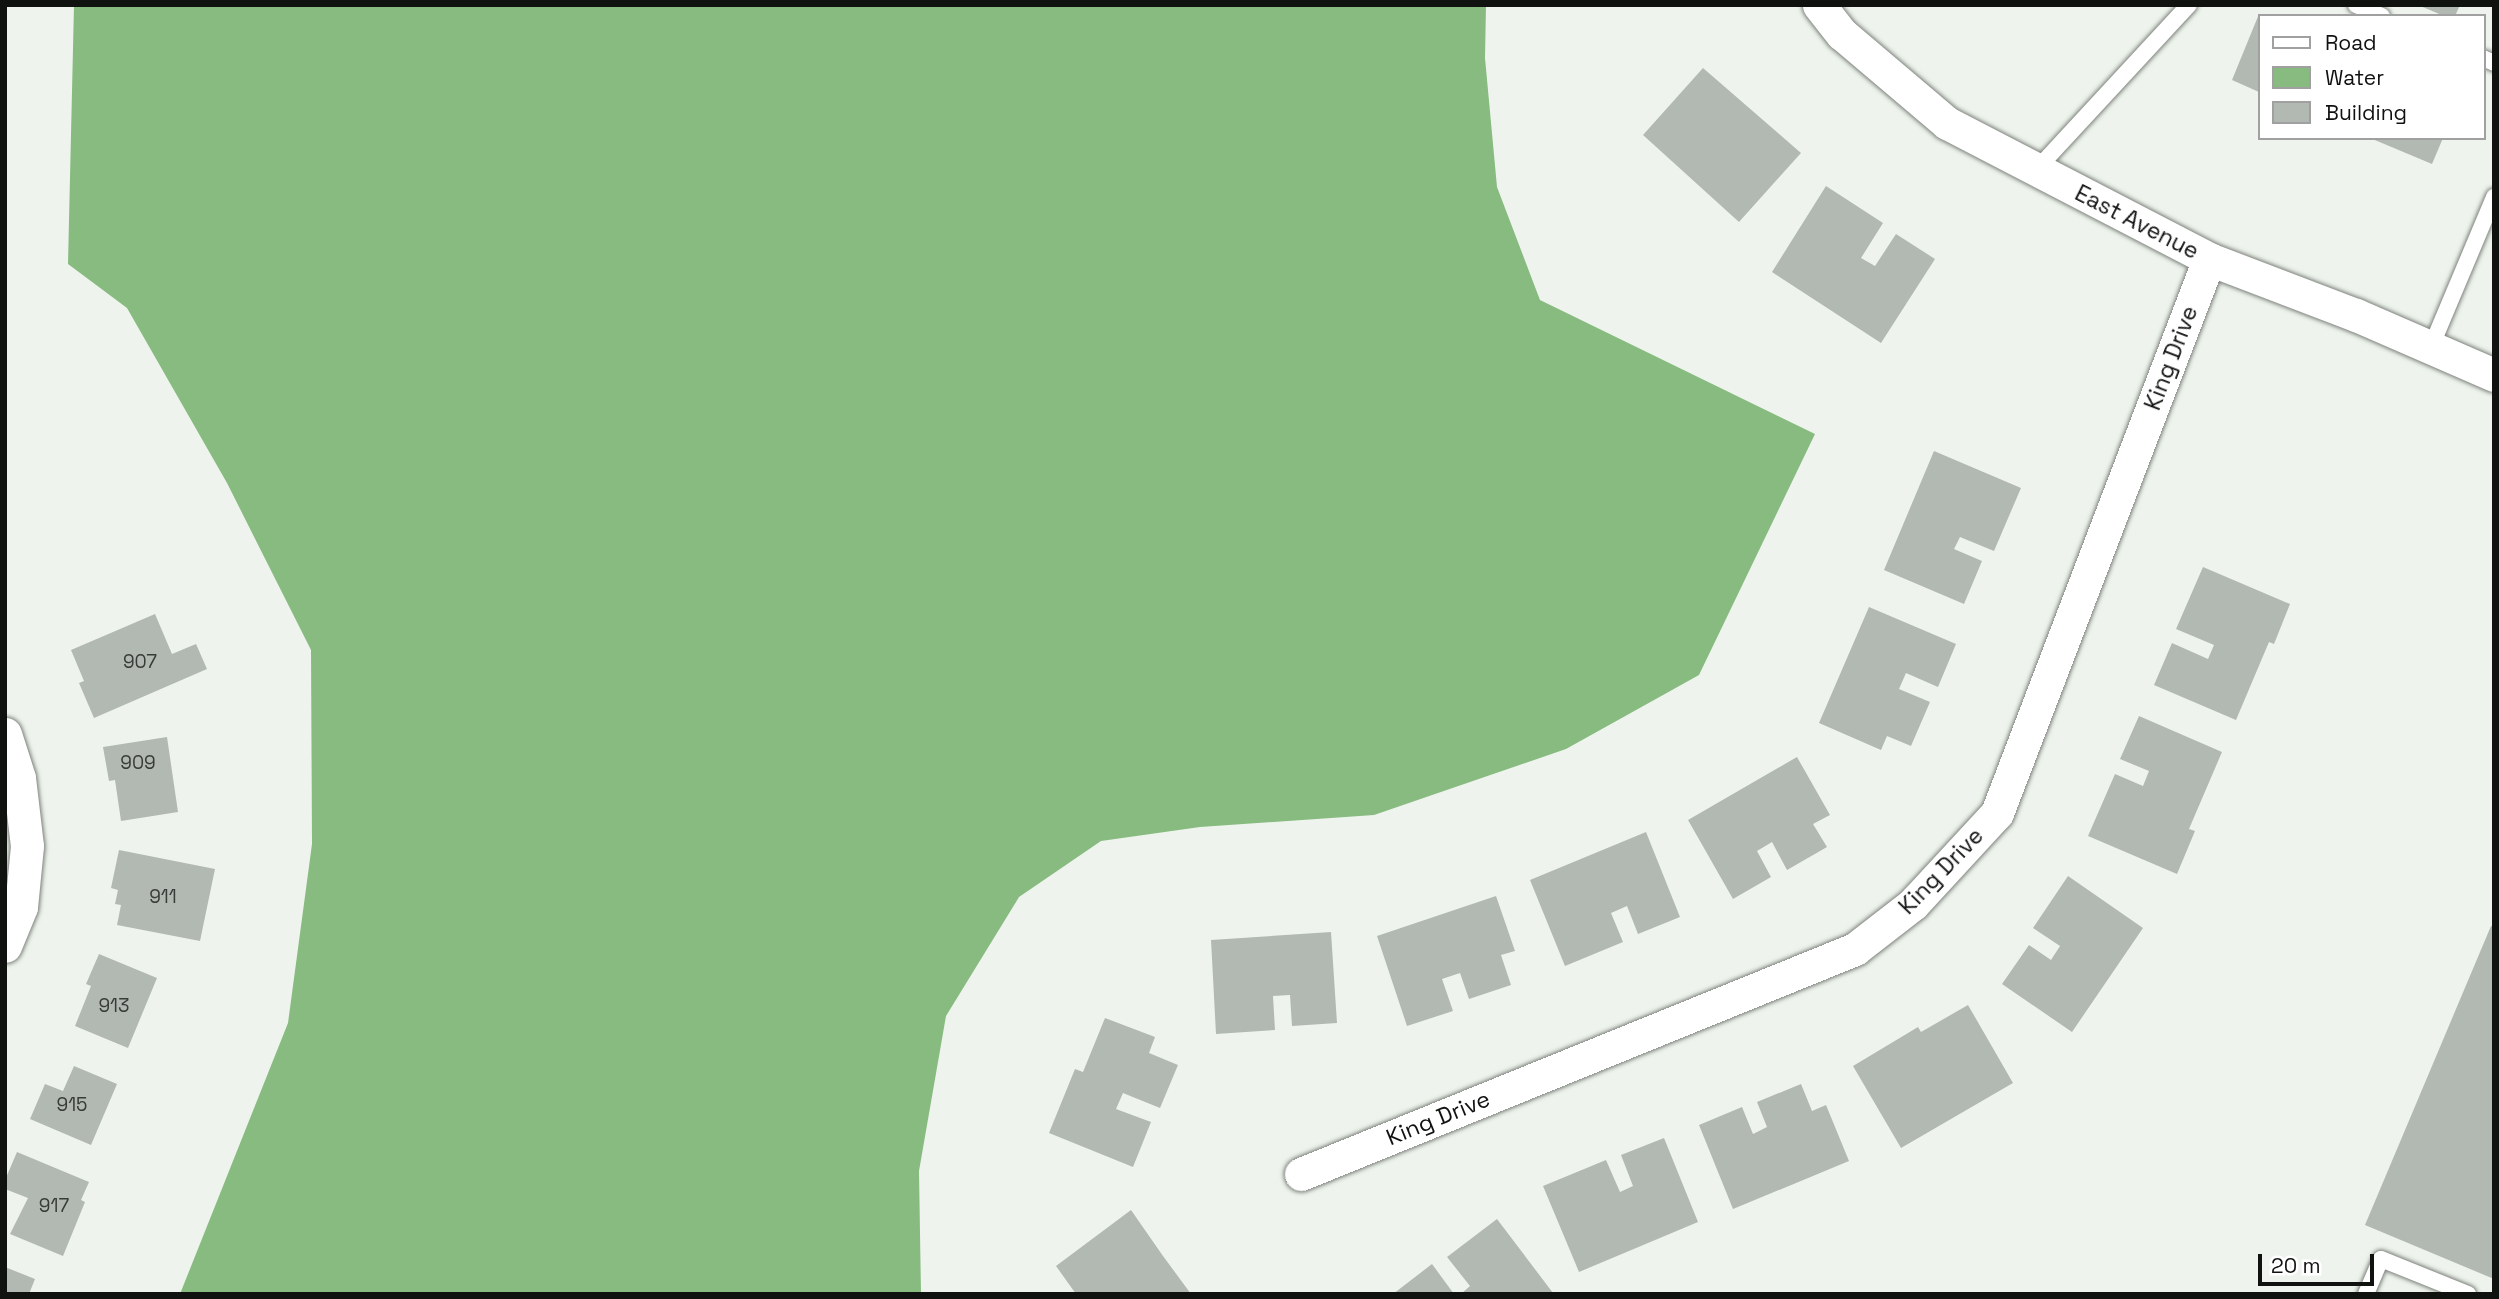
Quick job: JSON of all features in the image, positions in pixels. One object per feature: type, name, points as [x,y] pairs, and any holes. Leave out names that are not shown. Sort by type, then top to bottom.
[{"type":"street","name":"East Avenue","points":[[1819,5],[1842,34],[1947,123],[2208,259],[2431,347],[2494,375]]},
{"type":"street","name":"King Drive","points":[[1301,1174],[1855,949],[1913,904],[1997,813],[2208,259]]},
{"type":"street","points":[[5,734],[19,778],[27,846],[20,907],[5,946]]},
{"type":"lane","points":[[2036,170],[2189,5]]},
{"type":"lane","points":[[2357,5],[2377,14]]},
{"type":"lane","points":[[2431,347],[2494,197]]},
{"type":"lane","points":[[2366,1294],[2381,1259],[2468,1294]]},
{"type":"water","points":[[74,5],[1486,5],[1485,58],[1497,187],[1540,300],[1815,434],[1699,675],[1566,749],[1374,815],[1200,827],[1101,841],[1019,897],[946,1016],[919,1171],[921,1294],[180,1294],[288,1023],[312,844],[311,650],[227,483],[127,308],[68,264]]},
{"type":"building","points":[[2418,5],[2460,5],[2456,14],[2439,14]]},
{"type":"building","points":[[2258,16],[2258,92],[2232,80]]},
{"type":"building","points":[[1703,68],[1801,153],[1739,222],[1643,135]]},
{"type":"building","points":[[2375,140],[2442,140],[2432,164]]},
{"type":"building","points":[[1826,186],[1883,223],[1861,258],[1875,266],[1896,234],[1935,259],[1881,343],[1772,272]]},
{"type":"building","points":[[1934,451],[2021,488],[1994,551],[1960,537],[1954,549],[1982,561],[1964,604],[1884,570]]},
{"type":"building","points":[[2203,567],[2290,604],[2274,644],[2269,642],[2236,720],[2154,685],[2172,643],[2208,659],[2214,645],[2176,629]]},
{"type":"building","points":[[1869,607],[1956,644],[1938,687],[1906,673],[1899,689],[1930,702],[1911,746],[1887,736],[1881,750],[1819,723]]},
{"type":"building","points":[[155,614],[172,654],[196,644],[207,669],[94,718],[79,683],[84,681],[71,650]]},
{"type":"building","points":[[2139,716],[2222,752],[2189,829],[2195,831],[2177,874],[2088,836],[2115,774],[2143,786],[2149,771],[2120,759]]},
{"type":"building","points":[[167,737],[178,812],[121,821],[115,780],[109,781],[103,747]]},
{"type":"building","points":[[1797,757],[1830,815],[1813,824],[1827,847],[1787,870],[1772,842],[1757,851],[1771,877],[1733,899],[1688,820]]},
{"type":"building","points":[[1646,832],[1680,917],[1638,934],[1627,906],[1611,913],[1623,942],[1565,966],[1530,880]]},
{"type":"building","points":[[119,850],[215,869],[200,941],[117,925],[121,905],[115,904],[118,890],[111,888]]},
{"type":"building","points":[[2068,876],[2143,928],[2072,1032],[2002,984],[2029,945],[2051,960],[2060,946],[2033,928]]},
{"type":"building","points":[[1496,896],[1515,951],[1501,955],[1511,985],[1469,999],[1460,973],[1442,979],[1453,1011],[1407,1026],[1377,936]]},
{"type":"building","points":[[2491,926],[2494,927],[2494,1279],[2365,1225]]},
{"type":"building","points":[[1331,932],[1337,1023],[1292,1026],[1290,995],[1273,996],[1275,1030],[1216,1034],[1211,940]]},
{"type":"building","points":[[99,954],[157,978],[128,1048],[75,1026],[91,986],[86,984]]},
{"type":"building","points":[[1968,1005],[2013,1083],[1901,1148],[1853,1066],[1918,1027],[1921,1032]]},
{"type":"building","points":[[1105,1018],[1155,1037],[1149,1053],[1178,1065],[1160,1108],[1123,1093],[1116,1109],[1151,1122],[1133,1167],[1049,1133],[1075,1069],[1083,1072]]},
{"type":"building","points":[[74,1066],[117,1084],[91,1145],[30,1119],[45,1084],[63,1091]]},
{"type":"building","points":[[1801,1084],[1812,1111],[1826,1105],[1849,1161],[1733,1209],[1699,1125],[1742,1107],[1753,1134],[1767,1127],[1757,1102]]},
{"type":"building","points":[[1664,1138],[1698,1222],[1579,1272],[1543,1186],[1606,1160],[1620,1192],[1633,1186],[1621,1155]]},
{"type":"building","points":[[17,1152],[89,1182],[81,1200],[85,1202],[63,1256],[10,1234],[28,1198],[5,1189],[5,1180]]},
{"type":"building","points":[[1131,1210],[1191,1294],[1076,1294],[1056,1266]]},
{"type":"building","points":[[1497,1219],[1553,1293],[1461,1294],[1470,1286],[1447,1257]]},
{"type":"building","points":[[1432,1264],[1454,1294],[1393,1294]]},
{"type":"building","points":[[5,1267],[35,1279],[29,1294],[5,1294]]}]
